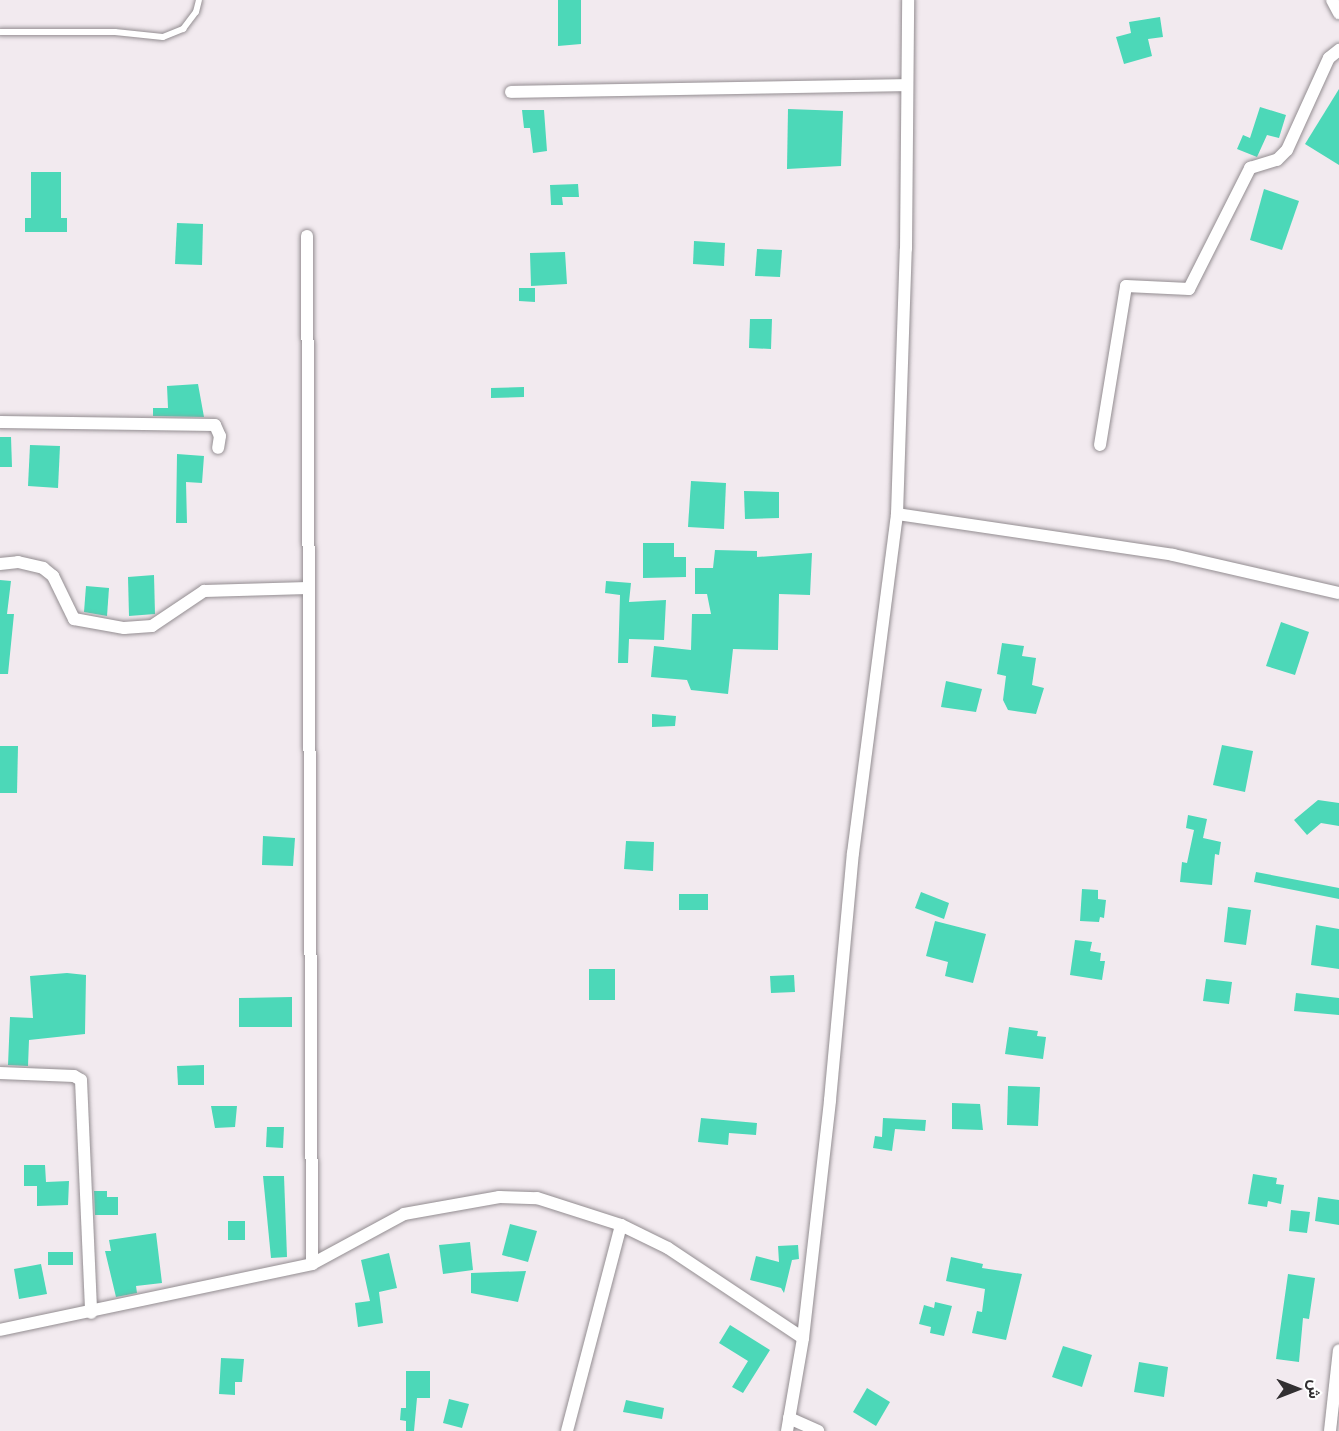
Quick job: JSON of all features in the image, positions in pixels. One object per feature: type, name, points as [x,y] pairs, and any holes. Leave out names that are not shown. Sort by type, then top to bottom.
[{"type":"street","points":[[787,1431],[803,1338],[833,1077],[853,853],[897,514],[906,249],[908,0]]},
{"type":"street","points":[[1332,0],[1339,13]]},
{"type":"street","points":[[1100,445],[1125,286],[1189,289],[1250,168],[1277,160],[1287,150],[1329,58],[1339,50]]},
{"type":"street","points":[[511,92],[906,85]]},
{"type":"street","points":[[307,236],[312,1264]]},
{"type":"street","points":[[0,422],[215,425],[220,436],[218,448]]},
{"type":"street","points":[[897,514],[1173,555],[1339,593]]},
{"type":"street","points":[[0,564],[18,562],[43,568],[53,576],[74,619],[124,628],[152,626],[204,591],[308,588]]},
{"type":"street","points":[[0,1073],[63,1075],[81,1080],[91,1313]]},
{"type":"street","points":[[0,1330],[91,1313],[312,1264],[404,1214],[459,1201],[537,1198],[621,1225],[668,1248],[803,1338]]},
{"type":"street","points":[[567,1431],[621,1225]]},
{"type":"street","points":[[1330,1431],[1339,1350]]},
{"type":"street","points":[[789,1418],[818,1431]]},
{"type":"lane","points":[[0,32],[115,32],[163,37],[183,29],[196,12],[198,0]]},
{"type":"building","points":[[558,0],[581,0],[581,44],[558,46]]},
{"type":"building","points":[[1160,17],[1163,37],[1148,39],[1152,56],[1124,64],[1116,37],[1131,33],[1129,22]]},
{"type":"building","points":[[1339,89],[1339,165],[1305,144]]},
{"type":"building","points":[[1260,107],[1286,115],[1279,138],[1267,135],[1257,157],[1237,149],[1243,135],[1250,138]]},
{"type":"building","points":[[788,109],[843,111],[841,166],[787,169]]},
{"type":"building","points":[[522,110],[544,110],[547,151],[533,153],[530,128],[524,128]]},
{"type":"building","points":[[31,172],[61,172],[61,218],[67,218],[67,232],[25,232],[25,218],[31,218]]},
{"type":"building","points":[[578,184],[579,197],[562,197],[563,205],[551,205],[550,185]]},
{"type":"building","points":[[1264,189],[1299,201],[1282,250],[1250,240]]},
{"type":"building","points":[[177,223],[203,224],[202,265],[175,264]]},
{"type":"building","points":[[694,241],[725,243],[724,266],[693,264]]},
{"type":"building","points":[[757,249],[782,250],[780,277],[755,276]]},
{"type":"building","points":[[565,252],[567,284],[531,286],[530,253]]},
{"type":"building","points":[[519,288],[535,288],[535,302],[519,301]]},
{"type":"building","points":[[750,319],[772,319],[771,349],[749,348]]},
{"type":"building","points":[[198,384],[204,417],[153,416],[153,408],[168,408],[167,386]]},
{"type":"building","points":[[524,387],[524,397],[491,398],[491,388]]},
{"type":"building","points":[[0,437],[11,437],[12,467],[0,467]]},
{"type":"building","points":[[30,445],[60,446],[58,488],[28,486]]},
{"type":"building","points":[[177,454],[204,456],[202,483],[186,482],[187,523],[176,523]]},
{"type":"building","points":[[691,481],[726,483],[724,529],[688,527]]},
{"type":"building","points":[[744,491],[779,492],[779,518],[745,519]]},
{"type":"building","points":[[643,543],[674,543],[674,557],[686,557],[686,577],[643,578]]},
{"type":"building","points":[[715,550],[757,551],[757,557],[812,553],[810,595],[779,594],[778,650],[733,649],[728,694],[691,690],[687,680],[651,677],[654,646],[691,650],[692,614],[711,614],[707,594],[695,594],[695,568],[713,568]]},
{"type":"building","points":[[154,575],[155,614],[129,616],[128,577]]},
{"type":"building","points":[[0,580],[11,581],[7,614],[14,614],[8,674],[0,674]]},
{"type":"building","points":[[606,581],[631,583],[629,602],[666,600],[664,640],[629,639],[628,663],[618,663],[620,595],[605,593]]},
{"type":"building","points":[[86,586],[109,588],[107,616],[84,612]]},
{"type":"building","points":[[1281,622],[1309,632],[1295,675],[1266,666]]},
{"type":"building","points":[[1002,643],[1024,646],[1022,656],[1036,658],[1032,685],[1044,688],[1036,714],[1008,710],[1003,700],[1006,676],[997,674]]},
{"type":"building","points":[[946,681],[982,689],[976,712],[941,707]]},
{"type":"building","points":[[652,714],[676,716],[675,726],[652,727]]},
{"type":"building","points":[[1222,745],[1253,751],[1245,792],[1213,785]]},
{"type":"building","points":[[0,746],[18,746],[17,793],[0,793]]},
{"type":"building","points":[[1318,800],[1339,803],[1339,826],[1321,823],[1307,835],[1294,820]]},
{"type":"building","points":[[1188,815],[1207,819],[1203,838],[1221,842],[1219,855],[1215,854],[1212,885],[1180,882],[1182,862],[1187,863],[1194,830],[1186,828]]},
{"type":"building","points":[[263,836],[295,838],[293,866],[262,865]]},
{"type":"building","points":[[626,841],[654,842],[653,871],[624,869]]},
{"type":"building","points":[[1256,872],[1339,888],[1339,899],[1254,882]]},
{"type":"building","points":[[1082,889],[1098,890],[1098,899],[1106,900],[1104,918],[1100,917],[1099,922],[1080,921]]},
{"type":"building","points":[[921,892],[949,903],[944,919],[915,908]]},
{"type":"building","points":[[679,894],[708,894],[708,910],[679,910]]},
{"type":"building","points":[[1228,907],[1251,910],[1246,945],[1224,942]]},
{"type":"building","points":[[935,921],[986,934],[973,983],[945,976],[948,962],[926,956]]},
{"type":"building","points":[[1316,925],[1339,929],[1339,969],[1311,965]]},
{"type":"building","points":[[1075,940],[1092,942],[1090,951],[1101,953],[1100,961],[1105,961],[1102,980],[1070,975]]},
{"type":"building","points":[[589,969],[615,969],[615,1000],[589,1000]]},
{"type":"building","points":[[67,973],[86,975],[85,1034],[29,1040],[28,1066],[8,1065],[10,1017],[33,1018],[30,976]]},
{"type":"building","points":[[794,975],[795,992],[771,993],[770,976]]},
{"type":"building","points":[[1206,979],[1232,982],[1229,1004],[1203,1001]]},
{"type":"building","points":[[1296,993],[1339,998],[1339,1015],[1294,1011]]},
{"type":"building","points":[[292,997],[292,1027],[239,1027],[239,998]]},
{"type":"building","points":[[1009,1027],[1038,1031],[1037,1036],[1046,1037],[1043,1059],[1005,1054]]},
{"type":"building","points":[[204,1065],[204,1085],[178,1085],[177,1066]]},
{"type":"building","points":[[1008,1086],[1040,1087],[1038,1126],[1007,1125]]},
{"type":"building","points":[[952,1103],[980,1104],[983,1130],[952,1129]]},
{"type":"building","points":[[211,1106],[237,1106],[235,1127],[215,1128]]},
{"type":"building","points":[[701,1118],[757,1123],[756,1135],[729,1133],[728,1145],[698,1142]]},
{"type":"building","points":[[883,1118],[926,1120],[925,1131],[895,1129],[892,1151],[873,1148],[875,1136],[882,1137]]},
{"type":"building","points":[[267,1127],[284,1127],[283,1148],[266,1147]]},
{"type":"building","points":[[24,1165],[45,1165],[46,1182],[69,1181],[68,1205],[37,1206],[37,1186],[24,1186]]},
{"type":"building","points":[[1253,1174],[1277,1178],[1276,1184],[1284,1185],[1281,1204],[1268,1201],[1267,1207],[1248,1204]]},
{"type":"building","points":[[263,1176],[284,1176],[287,1257],[271,1258]]},
{"type":"building","points":[[94,1191],[107,1191],[107,1197],[118,1197],[118,1215],[95,1215]]},
{"type":"building","points":[[1318,1197],[1339,1200],[1339,1225],[1315,1221]]},
{"type":"building","points":[[1291,1210],[1310,1212],[1307,1233],[1289,1231]]},
{"type":"building","points":[[228,1221],[245,1221],[245,1240],[228,1240]]},
{"type":"building","points":[[510,1224],[537,1231],[528,1262],[502,1255]]},
{"type":"building","points":[[156,1233],[162,1283],[136,1286],[137,1293],[116,1297],[105,1251],[111,1251],[109,1240]]},
{"type":"building","points":[[470,1242],[473,1270],[443,1274],[439,1245]]},
{"type":"building","points":[[798,1245],[799,1259],[792,1260],[784,1293],[781,1288],[750,1280],[756,1256],[779,1262],[778,1246]]},
{"type":"building","points":[[48,1252],[73,1252],[73,1265],[48,1265]]},
{"type":"building","points":[[389,1253],[397,1288],[379,1292],[383,1323],[358,1327],[355,1303],[370,1301],[361,1260]]},
{"type":"building","points":[[951,1257],[983,1264],[982,1268],[1022,1274],[1006,1340],[972,1333],[977,1311],[982,1312],[985,1289],[946,1281]]},
{"type":"building","points":[[41,1264],[47,1294],[19,1299],[14,1269]]},
{"type":"building","points":[[526,1271],[518,1302],[471,1293],[471,1273]]},
{"type":"building","points":[[1288,1274],[1315,1278],[1309,1319],[1303,1318],[1299,1362],[1276,1359]]},
{"type":"building","points":[[935,1302],[952,1306],[944,1336],[930,1333],[931,1327],[919,1324],[924,1305],[934,1308]]},
{"type":"building","points":[[730,1325],[770,1350],[743,1393],[732,1387],[748,1361],[719,1343]]},
{"type":"building","points":[[1063,1346],[1092,1355],[1082,1387],[1052,1377]]},
{"type":"building","points":[[221,1358],[244,1359],[242,1382],[235,1382],[235,1395],[219,1394]]},
{"type":"building","points":[[1139,1362],[1168,1367],[1164,1397],[1134,1392]]},
{"type":"building","points":[[406,1371],[430,1371],[430,1398],[417,1398],[414,1431],[406,1431],[406,1421],[400,1420],[401,1408],[406,1408]]},
{"type":"building","points":[[867,1388],[890,1402],[876,1426],[853,1412]]},
{"type":"building","points":[[449,1399],[469,1404],[462,1428],[443,1423]]},
{"type":"building","points":[[626,1400],[664,1408],[662,1419],[623,1412]]}]
